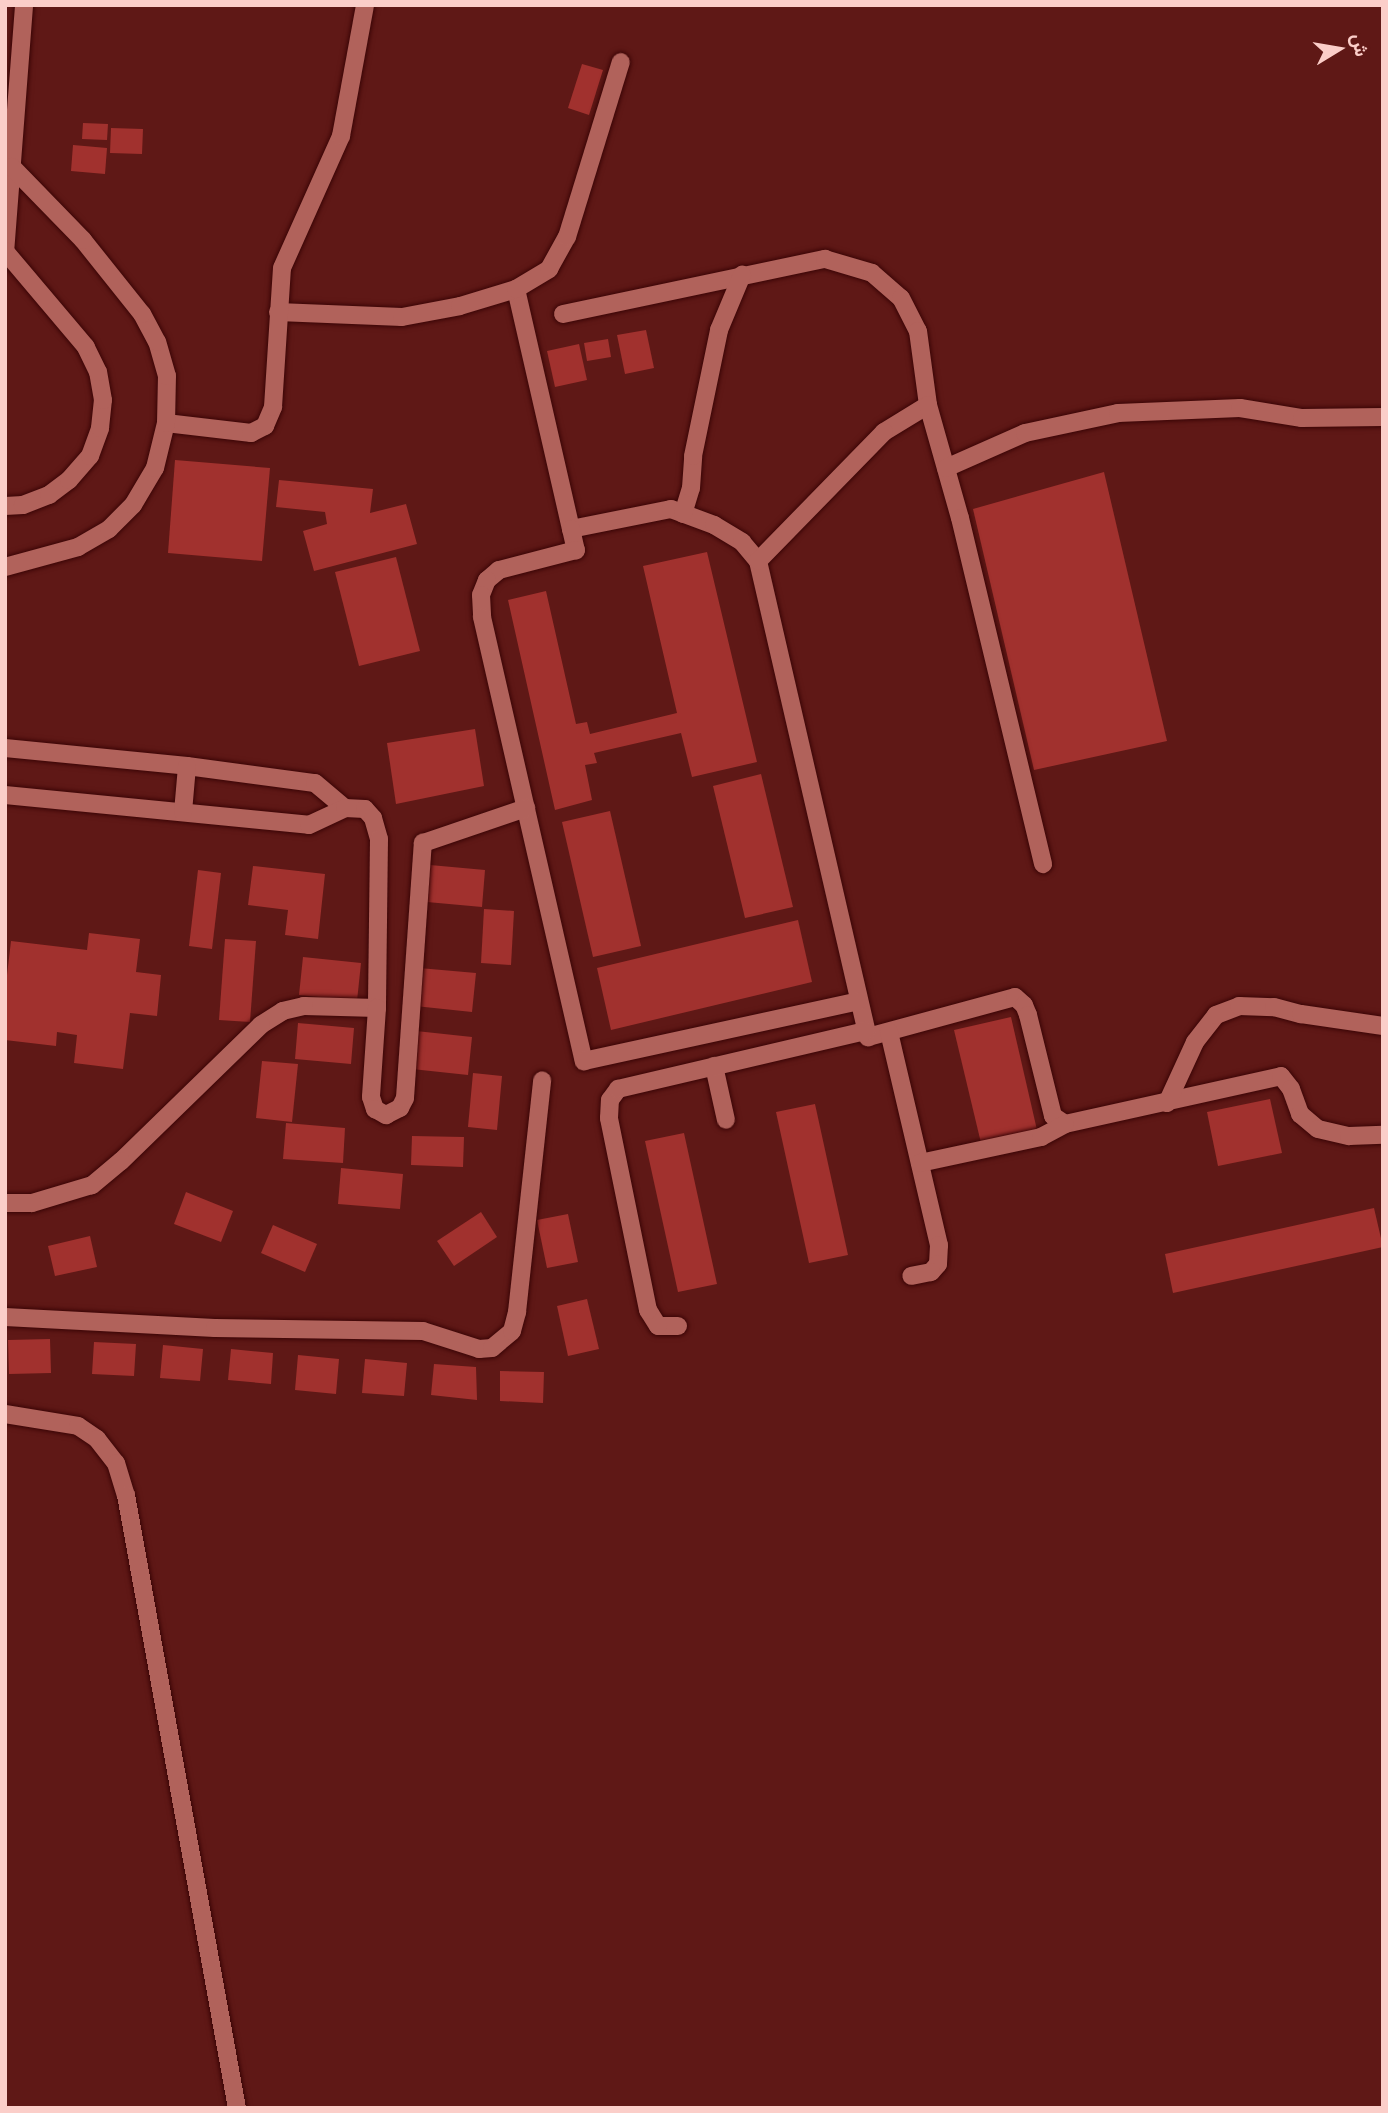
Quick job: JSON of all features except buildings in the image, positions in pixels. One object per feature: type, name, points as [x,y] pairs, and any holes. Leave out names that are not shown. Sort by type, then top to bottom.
[{"type":"street","points":[[5,506],[23,505],[48,495],[69,480],[90,456],[100,428],[103,400],[98,373],[86,347],[5,252],[24,5]]},
{"type":"street","points":[[166,423],[251,433],[264,426],[273,407],[282,268],[341,136],[359,52],[365,5]]},
{"type":"street","points":[[278,312],[402,317],[460,306],[516,289],[549,269],[567,237],[621,62]]},
{"type":"street","points":[[5,84],[19,68]]},
{"type":"street","points":[[5,567],[78,547],[109,529],[134,505],[155,468],[166,423],[167,376],[158,342],[142,314],[83,240],[12,167]]},
{"type":"street","points":[[563,314],[825,259],[873,273],[901,298],[918,331],[928,405],[946,468],[1043,864]]},
{"type":"street","points":[[683,514],[691,488],[692,456],[719,330],[742,275]]},
{"type":"street","points":[[516,289],[576,550],[499,570],[487,580],[481,595],[482,617],[584,1061],[859,1001]]},
{"type":"street","points":[[758,561],[884,432],[928,405]]},
{"type":"street","points":[[946,468],[1026,433],[1118,413],[1240,408],[1302,418],[1383,417]]},
{"type":"street","points":[[571,529],[671,509],[714,526],[742,542],[758,561],[868,1037],[1015,997],[1024,1005],[1028,1015],[1053,1116],[1065,1124]]},
{"type":"street","points":[[5,748],[187,766],[315,783],[345,808]]},
{"type":"street","points":[[183,812],[187,766]]},
{"type":"street","points":[[5,795],[309,825],[345,808],[365,809],[373,818],[379,839],[377,1008],[371,1097],[375,1109],[386,1115],[400,1108],[405,1098],[423,843],[526,808]]},
{"type":"street","points":[[5,1203],[32,1203],[92,1185],[121,1161],[261,1025],[282,1011],[304,1006],[377,1008]]},
{"type":"street","points":[[1167,1103],[1195,1042],[1216,1015],[1239,1006],[1274,1007],[1301,1014],[1383,1026]]},
{"type":"street","points":[[678,1326],[658,1326],[648,1310],[609,1118],[610,1100],[618,1089],[866,1031]]},
{"type":"street","points":[[889,1032],[939,1245],[938,1264],[931,1272],[911,1276]]},
{"type":"street","points":[[714,1066],[726,1121]]},
{"type":"street","points":[[920,1163],[1041,1137],[1065,1124],[1281,1076],[1291,1089],[1300,1114],[1318,1129],[1349,1136],[1383,1135]]},
{"type":"street","points":[[5,1317],[215,1328],[423,1331],[479,1349],[492,1348],[512,1331],[517,1312],[542,1080]]},
{"type":"street","points":[[5,1414],[78,1426],[97,1439],[116,1463],[126,1495],[237,2108]]}]
